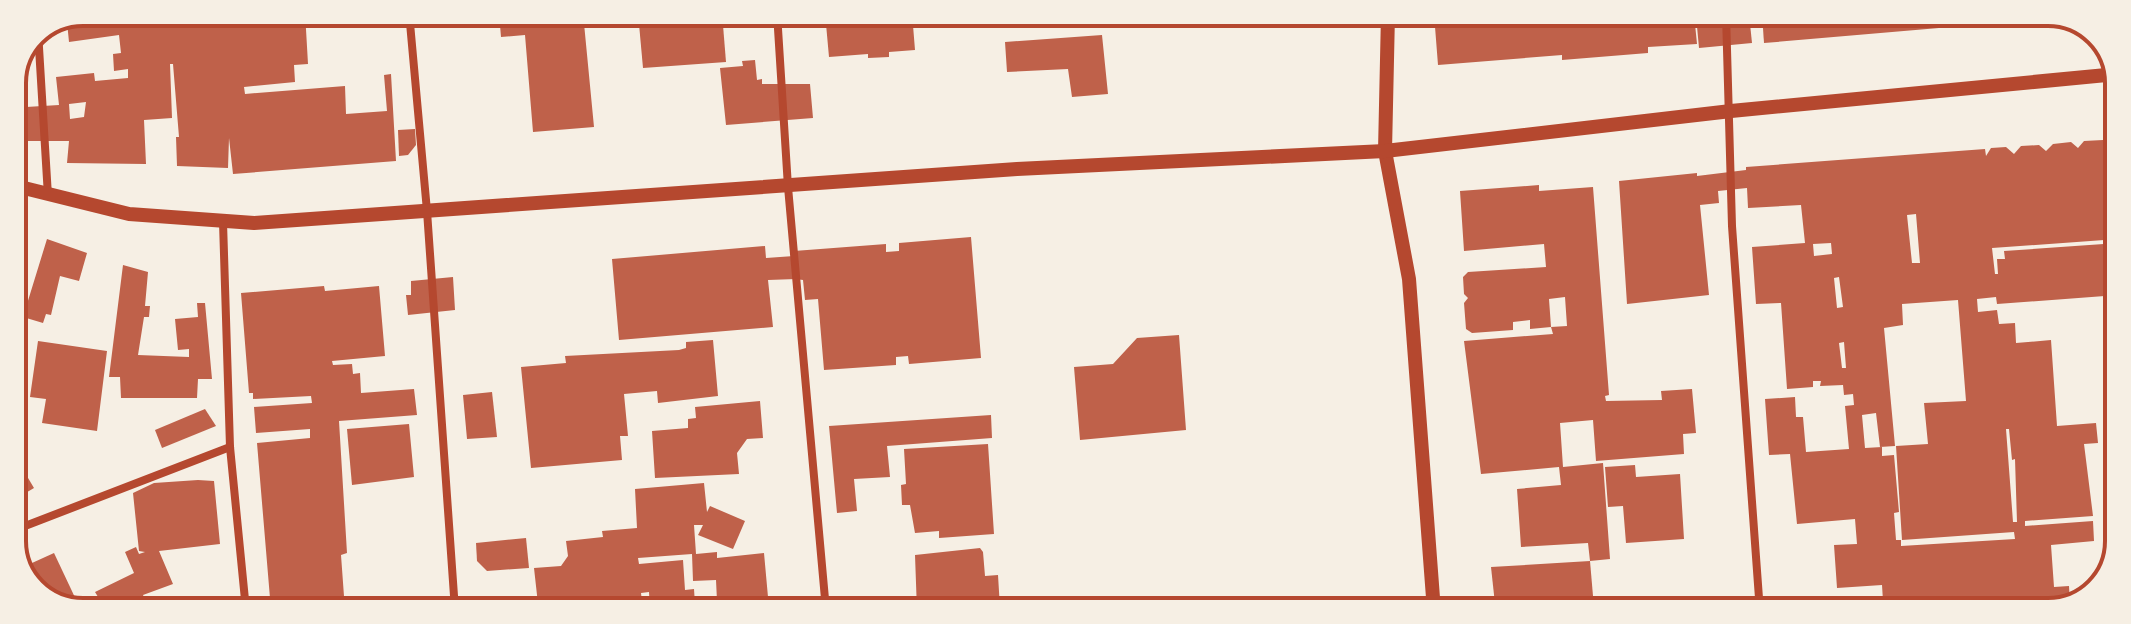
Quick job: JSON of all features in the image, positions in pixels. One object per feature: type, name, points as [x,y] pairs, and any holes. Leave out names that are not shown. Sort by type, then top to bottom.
[{"type":"street","points":[[410,26],[427,211],[454,598]]},
{"type":"street","points":[[778,26],[788,187],[825,598]]},
{"type":"street","points":[[1388,26],[1385,151],[1409,279],[1433,598]]},
{"type":"street","points":[[1727,26],[1732,226],[1759,598]]},
{"type":"street","points":[[39,48],[48,197]]},
{"type":"street","points":[[26,190],[129,214],[254,223],[1017,169],[1385,151],[1731,111],[2104,75]]},
{"type":"street","points":[[223,222],[230,447],[245,598]]},
{"type":"street","points":[[26,526],[230,447]]},
{"type":"building","points":[[83,26],[306,26],[308,64],[294,65],[295,82],[244,87],[245,94],[345,86],[346,114],[387,111],[384,75],[391,74],[396,161],[233,174],[229,138],[228,168],[177,166],[176,137],[179,137],[173,64],[170,64],[172,118],[144,120],[146,164],[67,163],[69,141],[26,140],[26,107],[59,105],[56,77],[94,73],[95,81],[128,78],[128,69],[114,71],[113,54],[121,53],[119,35],[69,42],[68,28]],"holes":[[[86,102],[84,117],[70,119],[69,104]]]},
{"type":"building","points":[[500,26],[584,26],[594,127],[533,132],[525,35],[501,37]]},
{"type":"building","points":[[639,26],[723,26],[726,62],[643,68]]},
{"type":"building","points":[[826,26],[913,26],[915,50],[889,52],[889,57],[868,58],[868,54],[829,57]]},
{"type":"building","points":[[1435,26],[1695,26],[1697,44],[1648,47],[1648,53],[1562,60],[1562,55],[1438,65]]},
{"type":"building","points":[[1697,26],[1750,26],[1752,43],[1699,48]]},
{"type":"building","points":[[1763,26],[1962,26],[1764,43]]},
{"type":"building","points":[[1102,35],[1108,94],[1072,97],[1068,69],[1007,72],[1005,42]]},
{"type":"building","points":[[755,60],[757,80],[762,79],[762,84],[810,84],[813,118],[726,125],[720,68],[743,66],[742,61]]},
{"type":"building","points":[[415,129],[416,145],[408,155],[399,156],[398,130]]},
{"type":"building","points":[[2103,140],[2105,240],[1992,248],[1995,274],[1998,274],[1997,259],[2005,259],[2004,251],[2105,244],[2105,296],[1997,304],[1996,297],[1977,299],[1978,312],[1997,310],[1999,324],[2015,323],[2016,343],[2051,340],[2057,426],[2096,423],[2098,443],[2084,444],[2093,516],[2025,521],[2025,526],[2093,521],[2094,541],[2051,545],[2054,587],[2069,586],[2069,593],[2055,598],[1883,598],[1882,585],[1837,588],[1834,545],[1857,544],[1855,519],[1797,524],[1790,454],[1769,455],[1765,399],[1795,397],[1796,417],[1803,417],[1806,452],[1849,449],[1845,406],[1854,405],[1853,394],[1844,395],[1843,385],[1820,386],[1821,381],[1813,381],[1813,387],[1787,389],[1781,303],[1756,304],[1752,247],[1805,243],[1801,205],[1748,208],[1747,188],[1718,191],[1719,203],[1700,205],[1709,295],[1627,304],[1619,181],[1697,173],[1697,176],[1746,170],[1746,167],[1985,149],[1986,156],[1991,148],[2006,147],[2014,154],[2021,146],[2039,145],[2046,151],[2053,144],[2071,142],[2078,148],[2084,141]],"holes":[[[1916,214],[1920,263],[1912,263],[1907,215]],[[1831,243],[1832,254],[1814,256],[1813,244]],[[1839,277],[1843,307],[1837,308],[1834,278]],[[1958,300],[1966,401],[1924,403],[1928,444],[1896,446],[1902,540],[2014,532],[2015,539],[1901,546],[1901,540],[1896,540],[1894,513],[1899,512],[1894,455],[1882,456],[1882,447],[1865,448],[1862,415],[1876,413],[1880,447],[1895,446],[1884,328],[1903,325],[1902,304]],[[1844,342],[1846,368],[1842,368],[1839,343]],[[2006,429],[2009,429],[2012,460],[2015,459],[2017,522],[2013,522]]]},
{"type":"building","points":[[1539,185],[1539,191],[1593,187],[1609,395],[1605,396],[1606,401],[1662,400],[1661,391],[1692,389],[1696,433],[1683,434],[1684,454],[1596,461],[1593,420],[1560,423],[1563,467],[1603,463],[1610,559],[1590,561],[1588,543],[1521,547],[1517,489],[1561,485],[1559,467],[1481,474],[1464,341],[1553,334],[1551,327],[1530,329],[1530,320],[1513,322],[1513,330],[1472,333],[1466,329],[1464,303],[1468,298],[1464,294],[1463,277],[1468,272],[1546,267],[1544,244],[1464,251],[1460,191]],"holes":[[[1565,297],[1567,326],[1551,327],[1549,299]]]},
{"type":"building","points":[[971,237],[981,358],[909,364],[908,356],[896,357],[896,365],[824,370],[818,299],[805,300],[803,280],[796,279],[768,280],[773,327],[619,340],[612,259],[765,246],[766,258],[794,256],[794,251],[886,244],[886,252],[899,251],[899,243]]},
{"type":"building","points":[[47,239],[87,253],[79,281],[60,276],[51,315],[46,314],[43,323],[26,318],[26,307]]},
{"type":"building","points":[[123,265],[148,272],[145,306],[150,306],[149,317],[144,317],[138,355],[189,357],[189,349],[178,350],[175,319],[198,317],[197,303],[205,303],[212,379],[198,379],[197,398],[121,398],[120,377],[109,377]]},
{"type":"building","points":[[453,277],[455,310],[408,315],[406,295],[411,295],[411,281]]},
{"type":"building","points":[[324,286],[325,291],[379,286],[385,356],[332,361],[333,365],[352,364],[353,374],[360,373],[361,393],[414,389],[417,415],[339,421],[347,553],[341,555],[344,598],[270,598],[257,443],[310,438],[310,429],[256,433],[254,407],[312,403],[311,396],[253,399],[253,393],[249,393],[241,293]]},
{"type":"building","points":[[1179,335],[1186,430],[1080,440],[1074,367],[1113,364],[1137,338]]},
{"type":"building","points":[[713,340],[718,396],[658,403],[657,391],[624,394],[628,436],[620,436],[622,460],[531,468],[521,367],[566,363],[565,356],[679,350],[686,348],[686,342]]},
{"type":"building","points":[[38,341],[107,351],[97,431],[42,423],[46,399],[30,397]]},
{"type":"building","points":[[492,392],[497,437],[467,439],[463,395]]},
{"type":"building","points":[[760,401],[763,438],[747,439],[737,453],[739,474],[655,478],[652,431],[688,428],[688,419],[696,418],[695,407]]},
{"type":"building","points":[[205,409],[216,426],[162,448],[155,430]]},
{"type":"building","points":[[991,415],[992,438],[887,446],[890,477],[854,479],[857,511],[837,513],[829,426]]},
{"type":"building","points":[[409,424],[414,477],[352,485],[347,429]]},
{"type":"building","points":[[988,444],[994,534],[939,538],[939,531],[915,533],[910,505],[902,505],[901,485],[906,484],[904,449]]},
{"type":"building","points":[[1635,465],[1636,477],[1680,474],[1684,539],[1626,543],[1623,506],[1608,507],[1605,467]]},
{"type":"building","points":[[26,475],[34,488],[26,493]]},
{"type":"building","points":[[214,481],[220,544],[159,551],[173,584],[143,595],[144,598],[99,598],[95,592],[134,573],[125,552],[136,547],[139,554],[145,552],[139,551],[133,493],[154,483]]},
{"type":"building","points":[[704,483],[707,512],[710,506],[745,521],[733,549],[698,535],[703,525],[694,525],[696,554],[717,552],[717,558],[764,553],[768,597],[717,598],[716,580],[693,581],[692,554],[638,558],[639,564],[683,560],[685,590],[694,589],[695,598],[649,598],[649,592],[641,593],[642,598],[537,598],[534,568],[561,566],[568,556],[566,541],[603,537],[602,531],[637,528],[635,489]]},
{"type":"building","points":[[526,538],[529,568],[487,571],[477,561],[476,543]]},
{"type":"building","points":[[980,548],[985,576],[998,575],[999,598],[917,598],[915,555]]},
{"type":"building","points":[[54,553],[75,597],[51,588],[40,579],[30,564]]},
{"type":"building","points":[[1590,561],[1593,596],[1494,598],[1491,567]]}]
